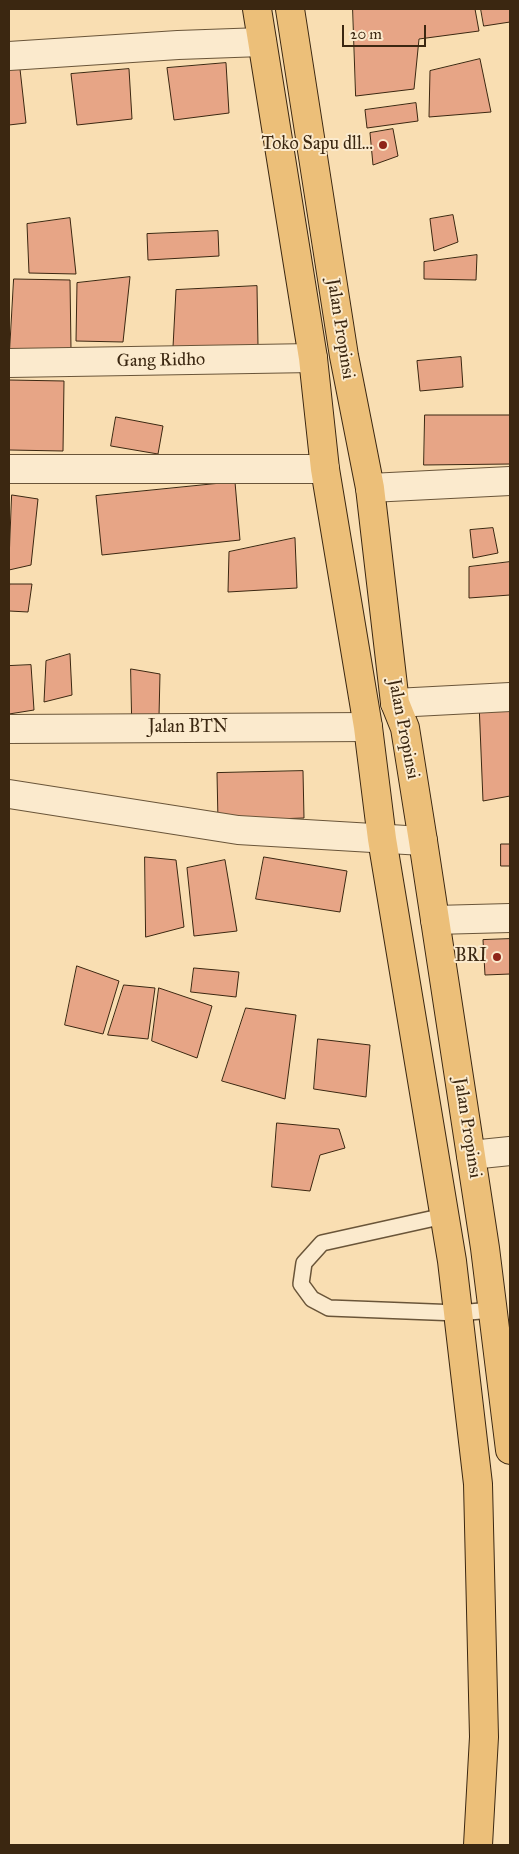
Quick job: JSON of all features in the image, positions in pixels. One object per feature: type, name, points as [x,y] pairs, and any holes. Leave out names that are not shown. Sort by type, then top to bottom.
[{"type":"highway","points":[[257,9],[313,358],[325,469],[368,727],[382,839],[444,1216],[458,1313],[478,1484],[484,1737],[478,1845]]},
{"type":"highway","name":"Jalan Propinsi","points":[[290,9],[344,356],[370,488],[395,703],[405,728],[423,841],[470,1155],[510,1450]]},
{"type":"street","points":[[9,56],[178,45],[262,42]]},
{"type":"street","name":"Gang Ridho","points":[[9,363],[313,358]]},
{"type":"street","points":[[9,469],[325,469]]},
{"type":"street","points":[[370,488],[510,481]]},
{"type":"street","points":[[395,703],[510,696]]},
{"type":"street","name":"Jalan BTN","points":[[9,729],[368,727]]},
{"type":"street","points":[[9,794],[238,830],[423,841]]},
{"type":"street","points":[[435,920],[510,918]]},
{"type":"street","points":[[470,1155],[510,1151]]},
{"type":"lane","points":[[444,1216],[322,1242],[304,1263],[301,1284],[312,1299],[329,1308],[458,1313],[492,1310]]},
{"type":"building","points":[[353,9],[475,9],[479,31],[419,39],[414,89],[356,96]]},
{"type":"building","points":[[481,9],[510,9],[510,22],[484,26]]},
{"type":"building","points":[[480,59],[491,112],[429,117],[430,71]]},
{"type":"building","points":[[226,63],[229,113],[174,120],[167,68]]},
{"type":"building","points":[[20,69],[26,123],[9,125],[9,70]]},
{"type":"building","points":[[129,69],[132,119],[77,125],[71,74]]},
{"type":"building","points":[[416,103],[418,121],[367,128],[365,110]]},
{"type":"building","name":"Toko Sapu dll...","points":[[393,129],[398,156],[373,165],[370,133]]},
{"type":"building","points":[[453,215],[458,242],[434,251],[430,219]]},
{"type":"building","points":[[70,218],[76,274],[29,273],[27,224]]},
{"type":"building","points":[[218,231],[219,256],[148,260],[147,234]]},
{"type":"building","points":[[477,255],[476,280],[424,279],[424,262]]},
{"type":"building","points":[[130,277],[123,342],[76,341],[77,283]]},
{"type":"building","points":[[14,279],[70,280],[71,349],[10,350]]},
{"type":"building","points":[[257,286],[258,346],[173,347],[176,290]]},
{"type":"building","points":[[461,357],[463,387],[420,391],[417,361]]},
{"type":"building","points":[[9,380],[64,381],[63,451],[9,450]]},
{"type":"building","points":[[425,415],[510,415],[510,464],[424,465]]},
{"type":"building","points":[[116,417],[163,426],[158,454],[111,446]]},
{"type":"building","points":[[235,482],[240,540],[102,555],[96,496]]},
{"type":"building","points":[[12,495],[38,499],[31,565],[9,570]]},
{"type":"building","points":[[493,528],[498,553],[473,558],[470,530]]},
{"type":"building","points":[[295,538],[297,588],[228,592],[229,552]]},
{"type":"building","points":[[510,562],[510,595],[469,598],[469,567]]},
{"type":"building","points":[[10,584],[32,584],[28,612],[9,611]]},
{"type":"building","points":[[70,654],[72,695],[44,702],[46,661]]},
{"type":"building","points":[[31,665],[34,710],[9,714],[9,666]]},
{"type":"building","points":[[131,669],[160,674],[159,716],[132,717]]},
{"type":"building","points":[[510,701],[510,796],[483,801],[479,702]]},
{"type":"building","points":[[303,771],[304,818],[218,821],[217,773]]},
{"type":"building","points":[[501,844],[510,844],[510,866],[501,866]]},
{"type":"building","points":[[145,857],[176,860],[184,927],[146,937]]},
{"type":"building","points":[[264,857],[347,871],[340,912],[256,899]]},
{"type":"building","points":[[225,860],[237,931],[194,936],[187,868]]},
{"type":"building","name":"BRI","points":[[510,939],[510,974],[485,975],[483,940]]},
{"type":"building","points":[[77,966],[119,981],[103,1034],[65,1025]]},
{"type":"building","points":[[194,968],[239,972],[236,997],[191,992]]},
{"type":"building","points":[[124,985],[155,988],[148,1039],[108,1035]]},
{"type":"building","points":[[159,988],[212,1006],[197,1058],[152,1041]]},
{"type":"building","points":[[246,1008],[296,1015],[285,1099],[222,1081]]},
{"type":"building","points":[[318,1039],[370,1045],[366,1097],[314,1089]]},
{"type":"building","points":[[277,1123],[339,1129],[345,1148],[320,1155],[310,1191],[272,1187]]},
{"type":"place","name":"Toko Sapu dll...","points":[[383,145]]},
{"type":"place","name":"BRI","points":[[497,957]]}]
